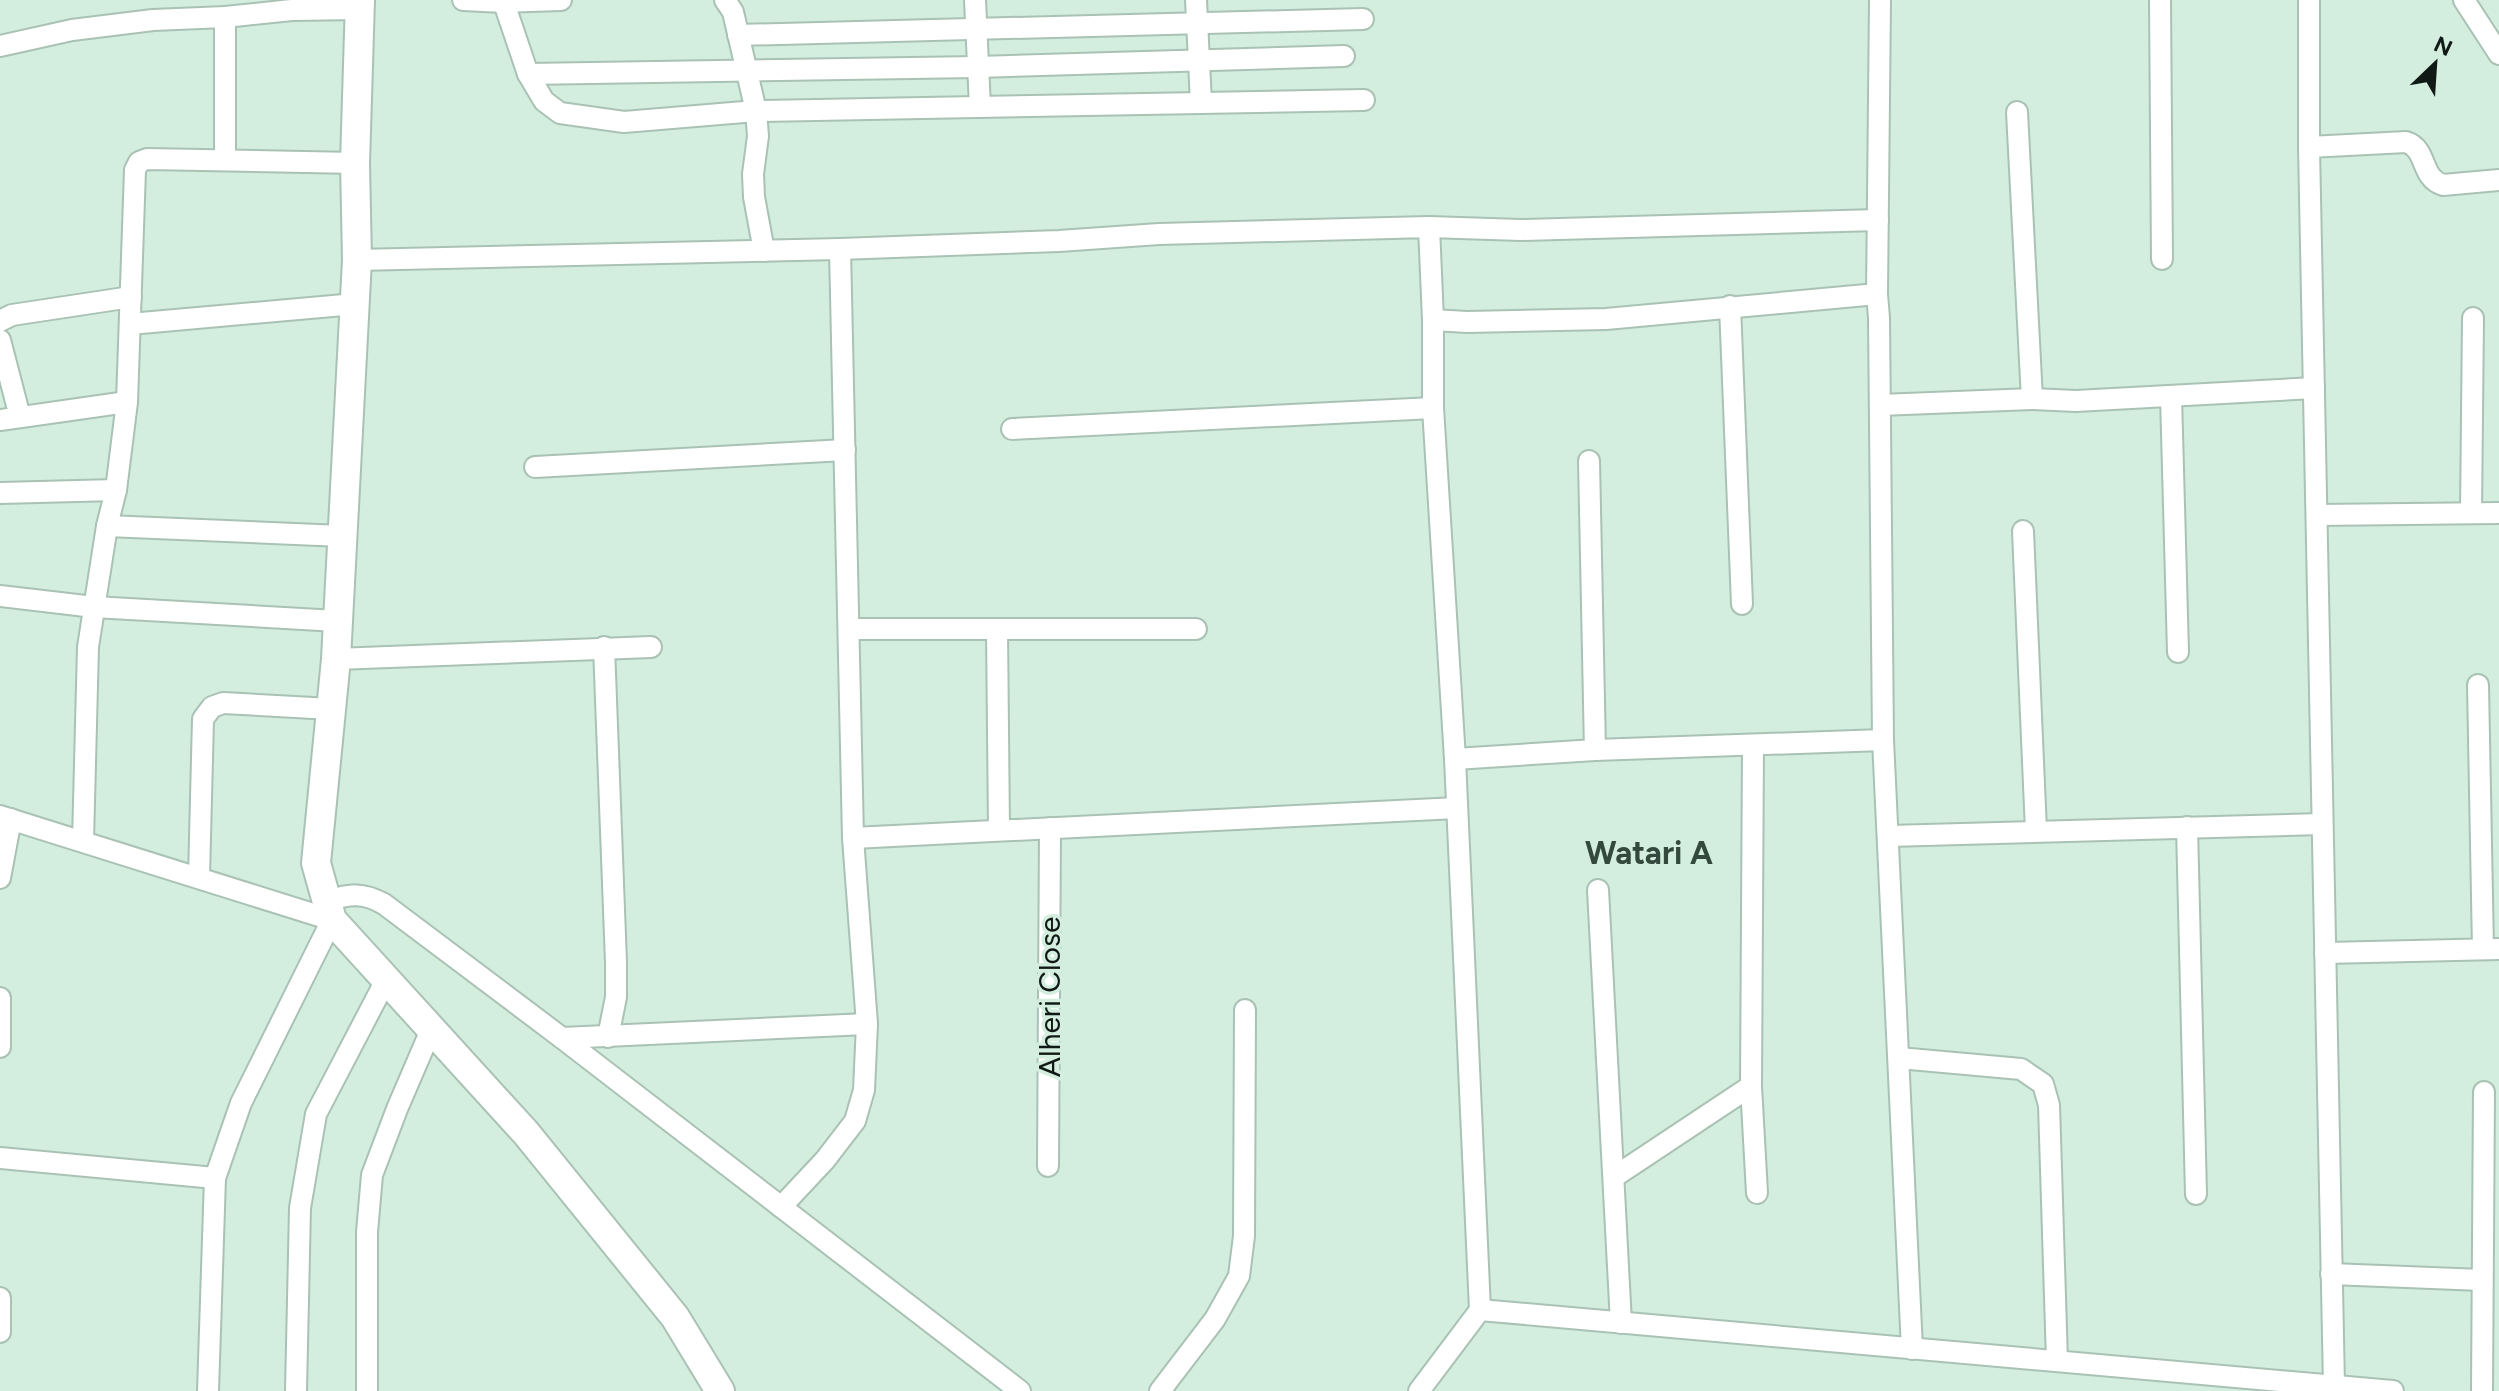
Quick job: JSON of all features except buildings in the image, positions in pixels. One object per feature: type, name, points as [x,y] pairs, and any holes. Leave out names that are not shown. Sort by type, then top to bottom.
[{"type":"street","points":[[463,0],[561,0]]},
{"type":"street","points":[[725,0],[733,12],[756,111],[758,136],[753,174],[754,197],[764,251]]},
{"type":"street","points":[[975,0],[980,107]]},
{"type":"street","points":[[1196,0],[1201,103]]},
{"type":"street","points":[[1880,0],[1877,294],[1883,740],[1912,1349]]},
{"type":"street","points":[[2160,0],[2162,259]]},
{"type":"street","points":[[2309,0],[2309,147],[2334,1386]]},
{"type":"street","points":[[2464,0],[2499,54]]},
{"type":"street","points":[[503,1],[528,74],[544,101],[560,113],[624,122],[756,111],[1364,100]]},
{"type":"street","points":[[0,46],[72,30],[153,20],[225,17],[360,4],[355,304],[336,659],[316,863],[329,910],[386,980],[526,1133],[665,1305],[720,1391]]},
{"type":"street","points":[[225,17],[225,160]]},
{"type":"street","points":[[738,35],[1363,19]]},
{"type":"street","points":[[528,74],[746,68],[978,67],[1344,56]]},
{"type":"street","points":[[2017,112],[2032,399]]},
{"type":"street","points":[[2309,147],[2406,142],[2418,149],[2429,178],[2436,183],[2499,180]]},
{"type":"street","points":[[83,841],[88,647],[107,526],[116,490],[127,402],[135,170],[139,162],[147,159],[355,163]]},
{"type":"street","points":[[357,260],[840,249],[1253,230],[1429,227],[1521,230],[1878,220]]},
{"type":"street","points":[[1419,1391],[1480,1310],[1455,759],[1433,408],[1429,227]]},
{"type":"street","points":[[781,1207],[825,1160],[855,1121],[864,1090],[867,1024],[853,838],[840,249]]},
{"type":"street","points":[[1433,320],[1606,319],[1877,294]]},
{"type":"street","points":[[0,321],[12,315],[131,297]]},
{"type":"street","points":[[130,324],[355,304]]},
{"type":"street","points":[[1730,306],[1742,604]]},
{"type":"street","points":[[2471,513],[2473,318]]},
{"type":"street","points":[[0,340],[10,419],[127,402]]},
{"type":"street","points":[[1880,405],[2032,399],[2076,401],[2314,388]]},
{"type":"street","points":[[2171,396],[2178,652]]},
{"type":"street","points":[[1012,429],[1433,408]]},
{"type":"street","points":[[535,467],[845,450]]},
{"type":"street","points":[[1589,461],[1595,750]]},
{"type":"street","points":[[0,493],[116,490]]},
{"type":"street","points":[[2317,515],[2499,513]]},
{"type":"street","points":[[107,526],[342,536]]},
{"type":"street","points":[[2023,531],[2036,831]]},
{"type":"street","points":[[0,596],[94,607],[337,621]]},
{"type":"street","points":[[849,629],[1196,629]]},
{"type":"street","points":[[997,629],[999,830]]},
{"type":"street","points":[[604,647],[616,962],[616,997],[608,1037]]},
{"type":"street","points":[[336,659],[651,647]]},
{"type":"street","points":[[2325,953],[2491,949],[2478,685]]},
{"type":"street","points":[[199,877],[203,719],[212,707],[223,703],[331,709]]},
{"type":"street","points":[[1455,759],[1595,750],[1883,740]]},
{"type":"street","points":[[1753,746],[1751,1086],[1757,1193]]},
{"type":"street","points":[[853,838],[1457,808]]},
{"type":"street","points":[[0,878],[6,818],[199,877],[329,910]]},
{"type":"street","points":[[1889,836],[2322,824]]},
{"type":"street","points":[[2187,827],[2196,1194]]},
{"type":"street","name":"Alheri Close","points":[[1048,1166],[1050,828]]},
{"type":"street","points":[[1598,890],[1621,1323]]},
{"type":"street","points":[[208,1391],[215,1178],[241,1103],[329,910],[361,894],[384,904],[562,1038],[1020,1391]]},
{"type":"street","points":[[296,1391],[300,1208],[316,1114],[386,980]]},
{"type":"street","points":[[0,998],[0,1047]]},
{"type":"street","points":[[1160,1391],[1215,1319],[1239,1276],[1244,1236],[1245,1010]]},
{"type":"street","points":[[562,1038],[867,1024]]},
{"type":"street","points":[[367,1391],[367,1232],[372,1175],[431,1030]]},
{"type":"street","points":[[1899,1058],[2021,1069],[2043,1084],[2049,1105],[2057,1361]]},
{"type":"street","points":[[1614,1177],[1751,1086]]},
{"type":"street","points":[[2482,1391],[2484,1092]]},
{"type":"street","points":[[0,1158],[215,1178]]},
{"type":"street","points":[[2331,1274],[2482,1280]]},
{"type":"street","points":[[0,1298],[0,1332]]},
{"type":"street","points":[[1480,1310],[2057,1361],[2210,1384],[2334,1386],[2393,1391]]},
{"type":"district","name":"Watari A","points":[[1649,853]]}]
